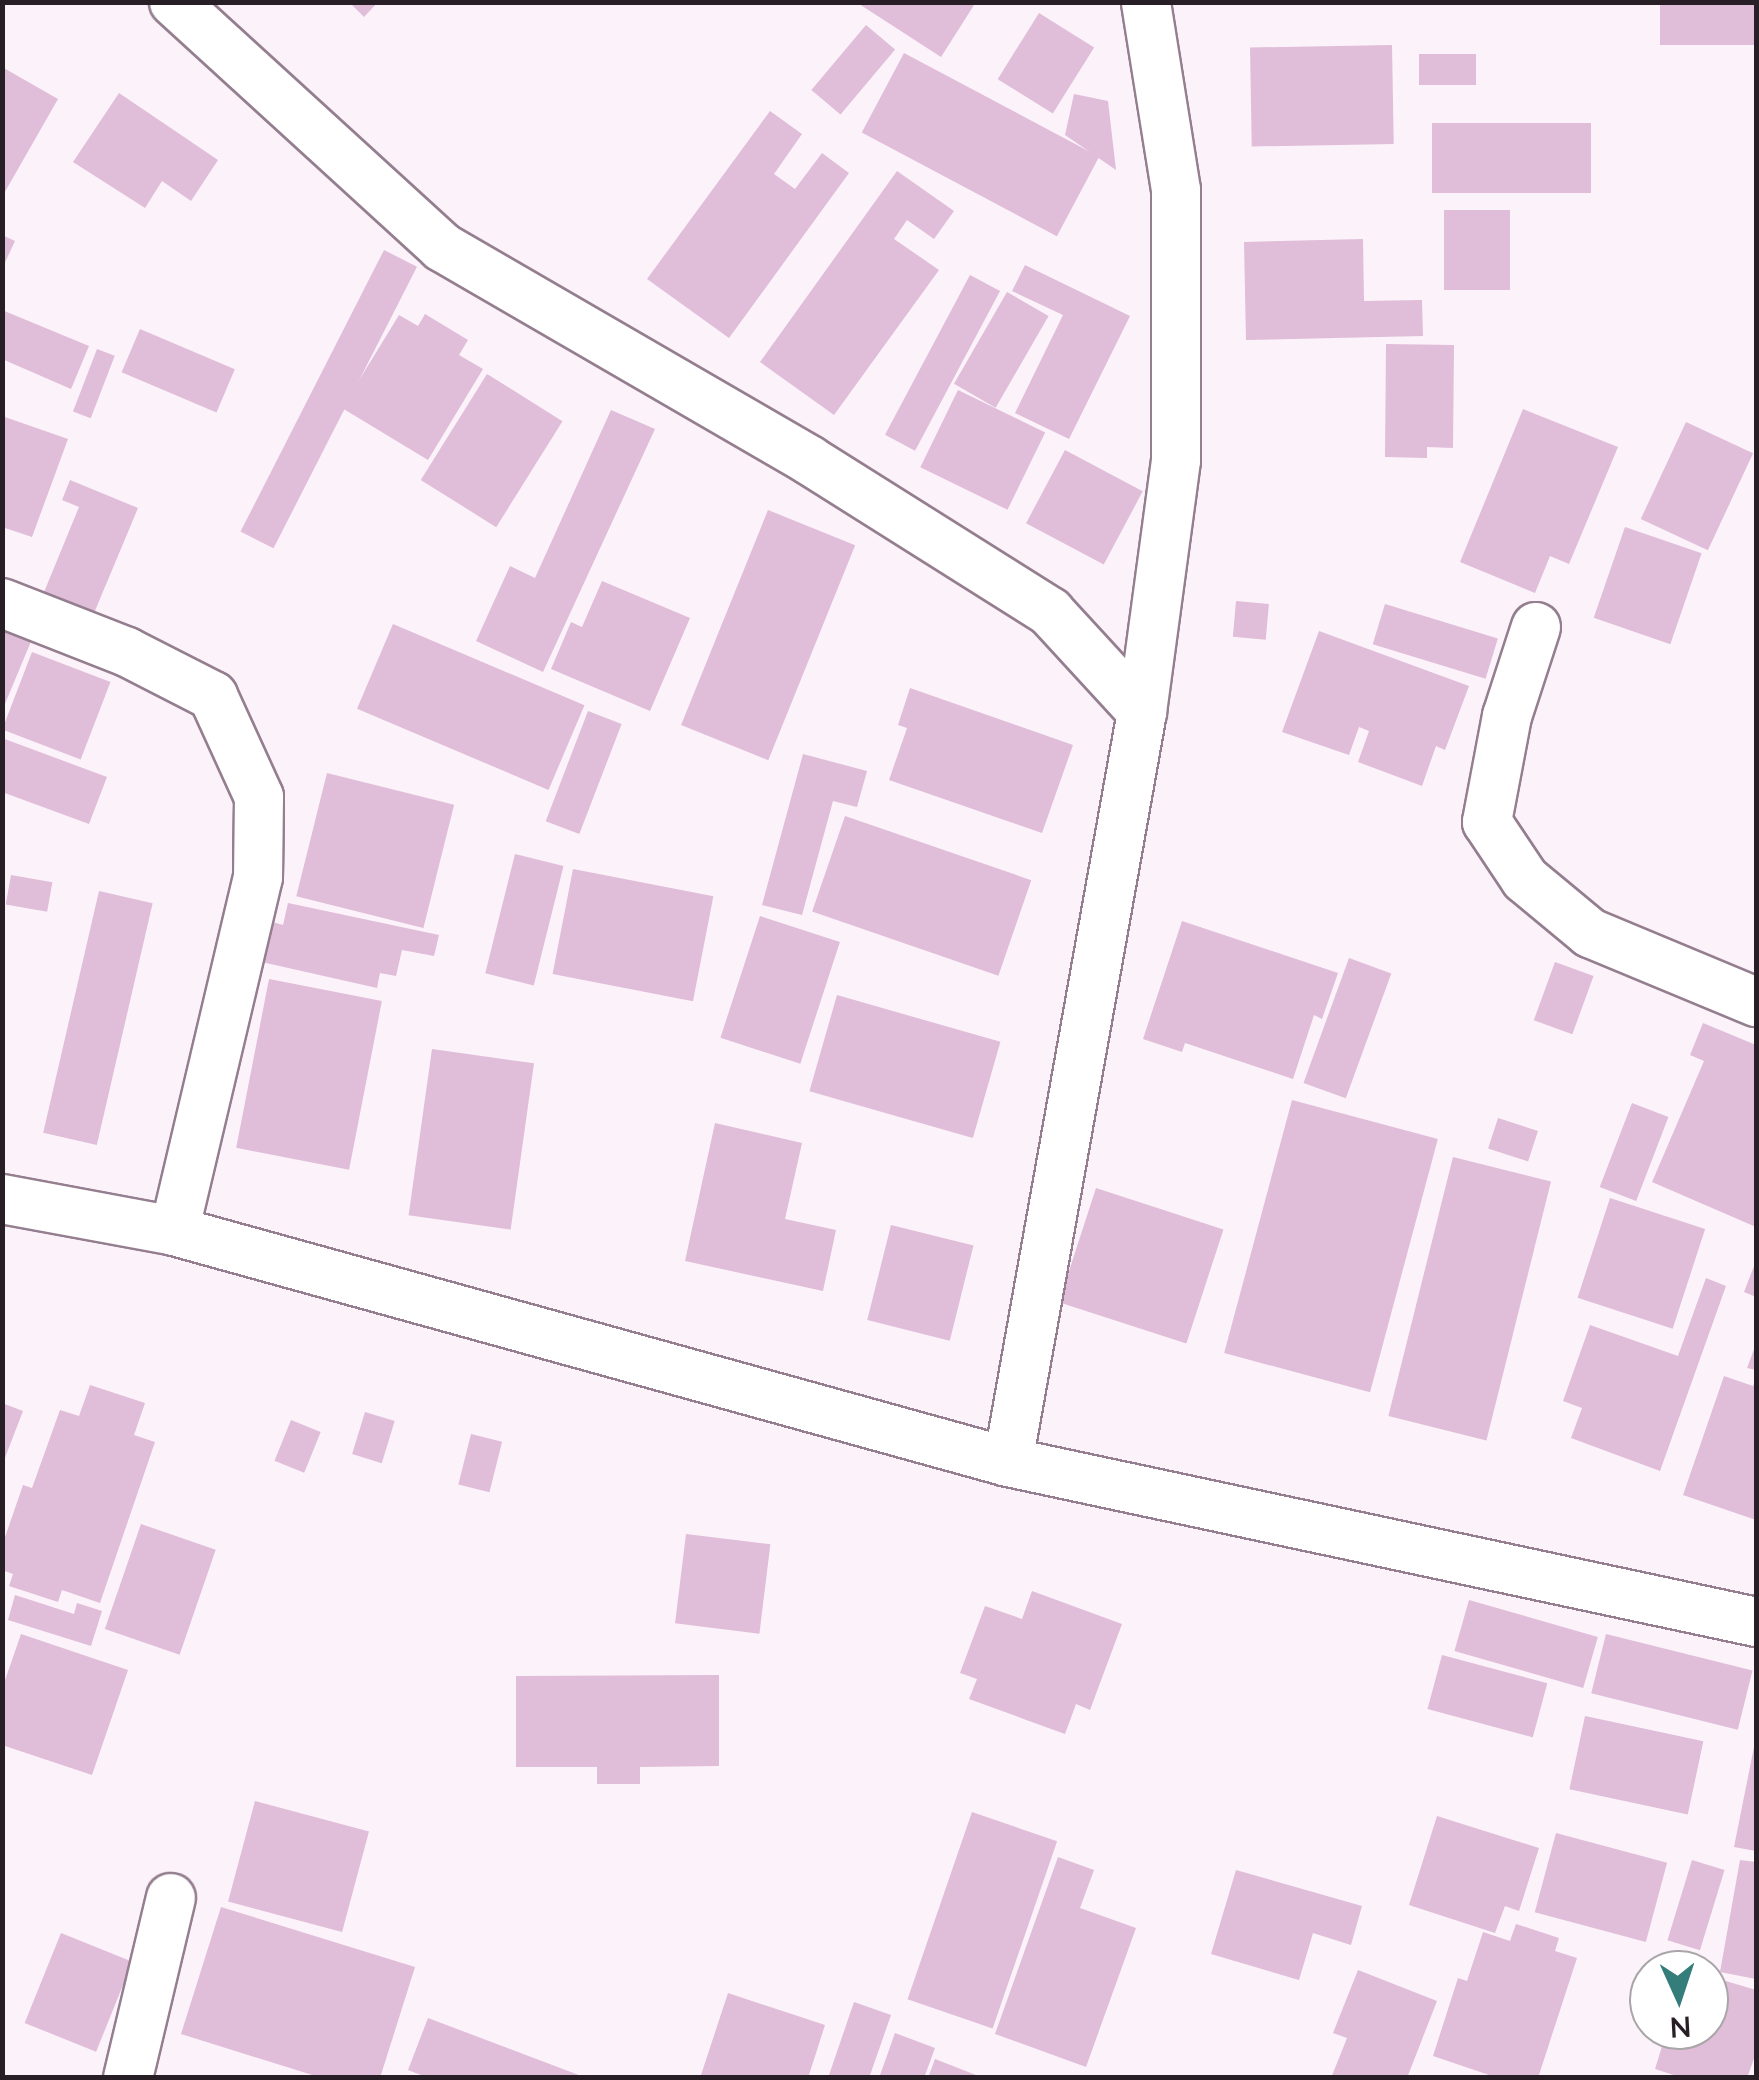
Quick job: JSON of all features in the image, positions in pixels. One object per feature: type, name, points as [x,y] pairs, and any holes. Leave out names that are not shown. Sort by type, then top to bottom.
[{"type":"street","points":[[174,2],[442,247],[808,460],[1050,612],[1142,712]]},
{"type":"street","points":[[1008,1462],[1142,712],[1176,460],[1176,190],[1146,2]]},
{"type":"street","points":[[2,604],[128,652],[213,696],[259,797],[258,877],[174,1231]]},
{"type":"street","points":[[1536,627],[1507,716],[1486,822],[1526,879],[1590,932],[1756,1002]]},
{"type":"street","points":[[2,1199],[174,1231],[1008,1462],[1756,1622]]},
{"type":"street","points":[[128,2078],[171,1898]]},
{"type":"building","points":[[349,2],[378,2],[364,17]]},
{"type":"building","points":[[856,2],[976,2],[941,57]]},
{"type":"building","points":[[1660,2],[1756,2],[1756,45],[1660,45]]},
{"type":"building","points":[[1039,13],[1094,47],[1053,114],[998,79]]},
{"type":"building","points":[[866,25],[895,49],[840,115],[811,90]]},
{"type":"building","points":[[1392,45],[1394,144],[1252,146],[1250,47]]},
{"type":"building","points":[[904,53],[1099,157],[1057,236],[862,132]]},
{"type":"building","points":[[1419,54],[1476,54],[1476,85],[1419,85]]},
{"type":"building","points":[[2,67],[58,99],[2,197]]},
{"type":"building","points":[[119,93],[218,160],[191,201],[162,181],[145,208],[73,162]]},
{"type":"building","points":[[1074,94],[1108,101],[1116,170],[1065,135]]},
{"type":"building","points":[[770,111],[802,134],[774,174],[795,189],[822,153],[849,173],[729,338],[647,279]]},
{"type":"building","points":[[1432,123],[1591,123],[1591,193],[1432,193]]},
{"type":"building","points":[[897,171],[954,211],[934,239],[907,220],[894,239],[939,270],[834,415],[760,362]]},
{"type":"building","points":[[1444,210],[1510,210],[1510,290],[1444,290]]},
{"type":"building","points":[[2,235],[15,241],[2,269]]},
{"type":"building","points":[[1363,239],[1364,301],[1422,300],[1423,336],[1246,340],[1244,242]]},
{"type":"building","points":[[384,250],[417,267],[274,548],[241,532]]},
{"type":"building","points":[[1025,265],[1130,316],[1069,439],[1015,413],[1063,315],[1012,291]]},
{"type":"building","points":[[970,275],[1000,291],[915,451],[885,435]]},
{"type":"building","points":[[1007,292],[1049,316],[996,408],[954,384]]},
{"type":"building","points":[[2,310],[89,346],[71,389],[2,359]]},
{"type":"building","points":[[425,314],[468,340],[459,355],[483,369],[428,460],[342,408],[399,315],[418,326]]},
{"type":"building","points":[[140,329],[235,369],[216,413],[122,372]]},
{"type":"building","points":[[1386,344],[1454,345],[1453,448],[1427,447],[1427,458],[1385,457]]},
{"type":"building","points":[[97,349],[115,356],[91,418],[73,412]]},
{"type":"building","points":[[487,374],[562,421],[496,527],[421,480]]},
{"type":"building","points":[[958,390],[1045,433],[1007,510],[920,467]]},
{"type":"building","points":[[1523,409],[1618,447],[1569,564],[1550,556],[1535,593],[1460,562]]},
{"type":"building","points":[[611,410],[655,429],[543,672],[476,641],[510,566],[535,578]]},
{"type":"building","points":[[2,416],[68,439],[32,537],[2,527]]},
{"type":"building","points":[[1686,422],[1753,453],[1708,550],[1641,519]]},
{"type":"building","points":[[1065,450],[1143,491],[1104,565],[1026,523]]},
{"type":"building","points":[[70,480],[138,508],[92,618],[42,597],[79,507],[62,500]]},
{"type":"building","points":[[768,510],[855,545],[768,760],[681,725]]},
{"type":"building","points":[[1625,527],[1702,553],[1670,644],[1594,618]]},
{"type":"building","points":[[602,581],[690,618],[650,711],[551,669],[571,622],[582,627]]},
{"type":"building","points":[[1236,601],[1269,604],[1266,640],[1233,637]]},
{"type":"building","points":[[1385,604],[1498,638],[1486,679],[1373,644]]},
{"type":"building","points":[[393,624],[584,705],[549,790],[357,709]]},
{"type":"building","points":[[2,628],[32,639],[2,711]]},
{"type":"building","points":[[1319,631],[1469,686],[1445,750],[1436,746],[1422,786],[1358,762],[1369,731],[1359,727],[1349,755],[1282,732]]},
{"type":"building","points":[[32,652],[110,682],[81,760],[2,729]]},
{"type":"building","points":[[910,688],[1073,745],[1042,833],[889,780],[907,728],[898,725]]},
{"type":"building","points":[[588,711],[622,724],[579,834],[546,821]]},
{"type":"building","points":[[2,738],[107,777],[89,824],[2,792]]},
{"type":"building","points":[[803,754],[867,771],[857,807],[833,801],[802,915],[762,905]]},
{"type":"building","points":[[327,773],[454,805],[423,928],[296,896]]},
{"type":"building","points":[[845,816],[1031,880],[998,976],[812,911]]},
{"type":"building","points":[[515,854],[564,866],[534,985],[485,973]]},
{"type":"building","points":[[573,869],[713,896],[693,1001],[553,974]]},
{"type":"building","points":[[11,875],[52,882],[47,912],[6,905]]},
{"type":"building","points":[[99,891],[153,903],[97,1145],[43,1133]]},
{"type":"building","points":[[288,903],[439,935],[434,956],[402,950],[396,976],[380,973],[377,988],[253,960],[262,919],[283,925]]},
{"type":"building","points":[[760,916],[840,942],[800,1064],[720,1038]]},
{"type":"building","points":[[1182,921],[1338,973],[1322,1019],[1314,1015],[1293,1079],[1185,1043],[1182,1052],[1143,1039]]},
{"type":"building","points":[[1349,958],[1391,973],[1346,1098],[1304,1083]]},
{"type":"building","points":[[1555,962],[1594,976],[1572,1034],[1534,1020]]},
{"type":"building","points":[[269,979],[382,1001],[349,1170],[236,1148]]},
{"type":"building","points":[[837,995],[1000,1042],[973,1138],[809,1091]]},
{"type":"building","points":[[1703,1023],[1756,1045],[1756,1227],[1652,1182],[1704,1061],[1690,1055]]},
{"type":"building","points":[[432,1049],[534,1063],[511,1230],[409,1215]]},
{"type":"building","points":[[1292,1100],[1438,1139],[1370,1392],[1224,1353]]},
{"type":"building","points":[[1632,1103],[1668,1117],[1636,1201],[1600,1187]]},
{"type":"building","points":[[1498,1118],[1538,1131],[1528,1161],[1488,1148]]},
{"type":"building","points":[[715,1123],[802,1143],[785,1219],[836,1230],[823,1291],[685,1261]]},
{"type":"building","points":[[1453,1157],[1551,1181],[1486,1441],[1388,1416]]},
{"type":"building","points":[[1096,1188],[1223,1229],[1186,1344],[1059,1302]]},
{"type":"building","points":[[1610,1198],[1705,1229],[1673,1329],[1578,1298]]},
{"type":"building","points":[[891,1225],[973,1246],[950,1341],[867,1320]]},
{"type":"building","points":[[1756,1261],[1756,1297],[1744,1292]]},
{"type":"building","points":[[1706,1278],[1726,1286],[1660,1471],[1571,1438],[1582,1408],[1563,1401],[1590,1325],[1678,1356]]},
{"type":"building","points":[[1756,1344],[1756,1370],[1747,1368]]},
{"type":"building","points":[[1724,1376],[1753,1386],[1756,1378],[1756,1520],[1683,1495]]},
{"type":"building","points":[[90,1385],[145,1403],[134,1435],[155,1442],[100,1603],[62,1590],[58,1602],[9,1586],[13,1574],[2,1570],[2,1546],[23,1485],[32,1488],[60,1410],[79,1416]]},
{"type":"building","points":[[2,1403],[23,1411],[3,1463],[2,1463]]},
{"type":"building","points":[[365,1412],[395,1421],[382,1463],[352,1454]]},
{"type":"building","points":[[291,1420],[321,1432],[304,1473],[275,1461]]},
{"type":"building","points":[[471,1434],[502,1442],[489,1492],[458,1484]]},
{"type":"building","points":[[141,1524],[216,1550],[180,1655],[105,1629]]},
{"type":"building","points":[[686,1534],[770,1544],[759,1634],[675,1623]]},
{"type":"building","points":[[1032,1591],[1122,1624],[1090,1710],[1076,1704],[1065,1734],[969,1699],[977,1679],[960,1673],[985,1606],[1022,1619]]},
{"type":"building","points":[[15,1595],[74,1614],[77,1603],[102,1611],[91,1646],[8,1620]]},
{"type":"building","points":[[1469,1600],[1598,1637],[1583,1688],[1454,1651]]},
{"type":"building","points":[[21,1634],[128,1670],[92,1775],[2,1745],[2,1689]]},
{"type":"building","points":[[1606,1634],[1753,1671],[1738,1730],[1591,1693]]},
{"type":"building","points":[[1442,1655],[1547,1683],[1533,1737],[1428,1709]]},
{"type":"building","points":[[719,1675],[719,1766],[640,1767],[640,1784],[597,1784],[597,1767],[516,1767],[516,1676]]},
{"type":"building","points":[[1585,1716],[1703,1741],[1688,1815],[1569,1789]]},
{"type":"building","points":[[1756,1743],[1756,1851],[1734,1847]]},
{"type":"building","points":[[255,1801],[369,1832],[342,1932],[228,1901]]},
{"type":"building","points":[[972,1812],[1057,1841],[993,2029],[908,1999]]},
{"type":"building","points":[[1437,1816],[1539,1848],[1519,1911],[1505,1906],[1495,1933],[1409,1905]]},
{"type":"building","points":[[1556,1833],[1667,1863],[1646,1942],[1535,1912]]},
{"type":"building","points":[[1058,1857],[1094,1870],[1080,1908],[1136,1928],[1086,2067],[995,2034]]},
{"type":"building","points":[[1692,1860],[1725,1870],[1699,1950],[1667,1940]]},
{"type":"building","points":[[1740,1860],[1756,1862],[1756,1979],[1729,1974],[1729,1950],[1724,1950]]},
{"type":"building","points":[[1236,1870],[1362,1906],[1351,1945],[1313,1933],[1299,1980],[1211,1954]]},
{"type":"building","points":[[221,1907],[415,1967],[380,2078],[322,2078],[181,2034]]},
{"type":"building","points":[[1516,1924],[1559,1938],[1555,1951],[1577,1958],[1538,2078],[1498,2078],[1433,2056],[1458,1978],[1467,1981],[1483,1932],[1510,1941]]},
{"type":"building","points":[[61,1933],[132,1962],[96,2052],[25,2023]]},
{"type":"building","points":[[1358,1970],[1437,2001],[1407,2078],[1331,2078],[1347,2038],[1333,2033]]},
{"type":"building","points":[[1729,1982],[1756,1990],[1756,2053],[1747,2078],[1683,2078],[1655,2069],[1661,2050],[1729,2050]]},
{"type":"building","points":[[728,1993],[825,2025],[808,2078],[700,2078]]},
{"type":"building","points":[[854,2002],[891,2015],[869,2078],[828,2078]]},
{"type":"building","points":[[428,2018],[584,2078],[429,2078],[408,2070]]},
{"type":"building","points":[[895,2033],[935,2048],[924,2078],[879,2078]]},
{"type":"building","points":[[935,2059],[981,2077],[981,2078],[928,2078]]}]
